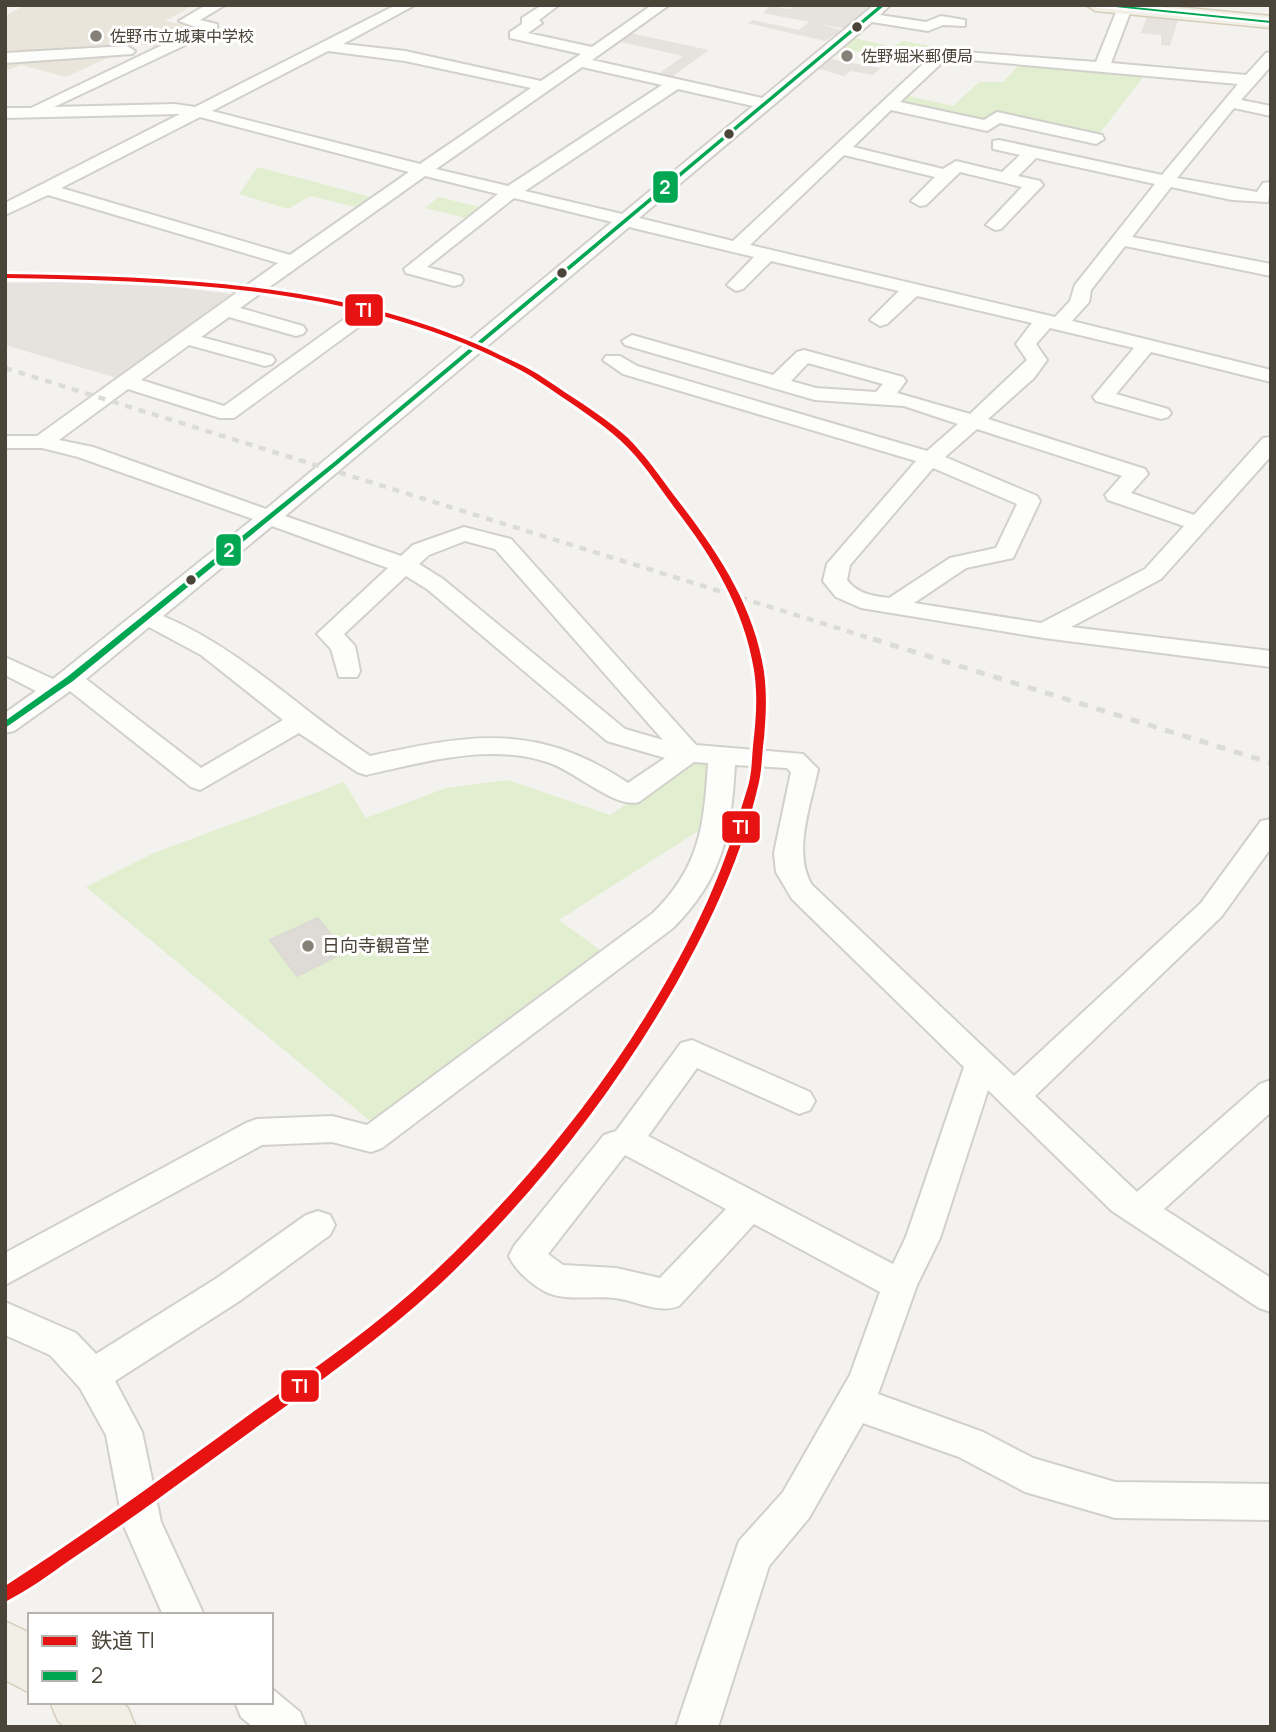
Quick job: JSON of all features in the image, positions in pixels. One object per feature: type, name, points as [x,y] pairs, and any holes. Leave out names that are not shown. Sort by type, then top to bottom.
[{"type":"main road","points":[[1095,5],[1271,22]]},
{"type":"main road","points":[[5,1647],[28,1664]]},
{"type":"main road","points":[[80,1704],[109,1727]]},
{"type":"street","points":[[5,131],[32,112],[212,27],[186,21],[218,5]]},
{"type":"street","points":[[5,210],[408,5]]},
{"type":"street","points":[[551,5],[527,21],[535,23],[515,35],[595,52]]},
{"type":"street","points":[[42,442],[662,5]]},
{"type":"street","points":[[1102,66],[1125,7]]},
{"type":"street","points":[[5,725],[63,685],[147,618],[876,11],[928,27],[941,19],[960,23]]},
{"type":"street","points":[[329,47],[405,56],[545,87]]},
{"type":"street","points":[[5,58],[127,51]]},
{"type":"street","points":[[738,246],[943,53],[1028,54],[1248,85],[1271,96]]},
{"type":"street","points":[[1271,56],[1166,181],[1082,289],[1079,302],[1055,322],[1043,323],[1026,344],[1037,360],[1027,374],[974,424],[931,459],[838,564],[835,581],[844,592],[861,601],[1044,631],[1271,659]]},
{"type":"street","points":[[580,62],[765,104]]},
{"type":"street","points":[[454,280],[413,269],[510,193],[676,83]]},
{"type":"street","points":[[1248,85],[1271,111]]},
{"type":"street","points":[[889,105],[987,126],[998,117],[1096,139]]},
{"type":"street","points":[[5,113],[175,109],[198,112],[422,172],[915,287],[1271,376]]},
{"type":"street","points":[[999,145],[1166,181],[1262,198],[1269,187]]},
{"type":"street","points":[[841,149],[947,174]]},
{"type":"street","points":[[1006,178],[1031,153]]},
{"type":"street","points":[[920,201],[956,166],[1034,185],[995,225]]},
{"type":"street","points":[[47,189],[295,262]]},
{"type":"street","points":[[1121,240],[1271,270]]},
{"type":"street","points":[[736,285],[768,253]]},
{"type":"street","points":[[880,320],[915,287]]},
{"type":"street","points":[[227,310],[296,330]]},
{"type":"street","points":[[126,382],[227,414],[357,319]]},
{"type":"street","points":[[187,339],[265,360]]},
{"type":"street","points":[[632,341],[815,394],[906,400],[974,424],[1137,474],[1116,495],[1198,523]]},
{"type":"street","points":[[1147,345],[1103,397],[1161,413]]},
{"type":"street","points":[[777,383],[804,356],[896,381],[881,399]]},
{"type":"street","points":[[612,359],[630,370],[931,459],[1029,501],[1005,552],[958,563],[892,606]]},
{"type":"street","points":[[5,442],[42,442],[85,452],[403,565],[435,584],[616,735],[642,746],[689,753],[794,760],[806,769],[788,853],[790,872],[802,892],[1124,1201],[1271,1297]]},
{"type":"street","points":[[1044,631],[1153,574],[1271,443]]},
{"type":"street","points":[[348,671],[343,646],[329,634],[362,607],[360,603],[421,551],[464,534],[503,544],[689,753]]},
{"type":"street","points":[[147,618],[187,633],[222,656],[300,721],[366,766],[494,743],[524,746],[583,766],[629,796],[689,753]]},
{"type":"street","points":[[5,664],[63,685],[201,781],[300,721]]},
{"type":"street","points":[[5,1270],[257,1132],[332,1129],[371,1139],[485,1058],[663,921],[687,893],[699,877],[716,835],[722,754]]},
{"type":"street","points":[[1014,1096],[1211,910],[1271,828]]},
{"type":"street","points":[[751,1205],[667,1296],[616,1283],[556,1280],[526,1256],[615,1144],[627,1140],[692,1052],[799,1101]]},
{"type":"street","points":[[697,1727],[753,1555],[796,1505],[866,1382],[900,1285],[923,1238],[981,1064]]},
{"type":"street","points":[[1139,1211],[1271,1093]]},
{"type":"street","points":[[627,1140],[900,1285]]},
{"type":"street","points":[[93,1376],[229,1289],[318,1225]]},
{"type":"street","points":[[5,1318],[63,1344],[93,1376],[124,1432],[142,1524],[183,1613]]},
{"type":"street","points":[[855,1403],[970,1444],[1025,1474],[1115,1500],[1271,1502]]},
{"type":"street","points":[[258,1704],[285,1727]]},
{"type":"shaded area","name":"佐野市立城東中学校","points":[[25,5],[194,5],[165,21],[201,29],[162,49],[138,44],[66,77],[21,65],[5,71],[5,16]]},
{"type":"shaded area","points":[[794,5],[868,7],[846,29],[818,24],[841,30],[825,41],[747,23],[753,20],[799,30],[809,22],[763,13],[770,6],[790,9]]},
{"type":"shaded area","points":[[1148,14],[1179,17],[1170,46],[1161,45],[1161,35],[1141,33]]},
{"type":"shaded area","points":[[630,33],[709,50],[669,79],[656,76],[683,56],[616,41]]},
{"type":"shaded area","points":[[830,59],[881,68],[873,75],[851,71],[844,76],[819,69]]},
{"type":"shaded area","points":[[64,282],[176,287],[231,294],[117,378],[5,345],[5,283]]},
{"type":"green space","points":[[855,38],[892,47],[903,41],[943,48],[928,63],[841,49]]},
{"type":"green space","points":[[1022,62],[1147,72],[1097,137],[994,115],[985,123],[894,104],[905,95],[953,106],[979,82],[1003,82]]},
{"type":"green space","points":[[258,167],[375,198],[360,208],[310,196],[288,209],[239,194]]},
{"type":"green space","points":[[439,197],[483,208],[470,219],[425,208]]},
{"type":"green space","points":[[692,761],[715,765],[709,824],[559,920],[607,955],[375,1125],[86,887],[154,853],[344,782],[366,818],[446,788],[508,780],[610,815]]},
{"type":"building","name":"日向寺観音堂","points":[[318,918],[345,952],[297,976],[270,940]]},
{"type":"railway","points":[[5,368],[879,641]]},
{"type":"railway","points":[[873,639],[1271,763]]},
{"type":"rail line","name":"TI","points":[[5,276],[156,281],[233,287],[310,298],[386,315],[458,339],[527,371],[590,412],[627,442],[707,545],[735,593],[746,619],[754,645],[762,704],[755,778],[732,856],[697,937],[652,1016],[600,1093],[544,1164],[489,1227],[436,1279],[393,1316],[163,1487],[5,1595]]},
{"type":"transit line","name":"2","points":[[5,725],[70,679],[336,463],[883,5]]},
{"type":"transit line","name":"2","points":[[1098,5],[1271,22]]},
{"type":"place","name":"佐野市立城東中学校","points":[[96,36]]},
{"type":"place","name":"佐野堀米郵便局","points":[[847,56]]},
{"type":"place","name":"日向寺観音堂","points":[[308,946]]}]
